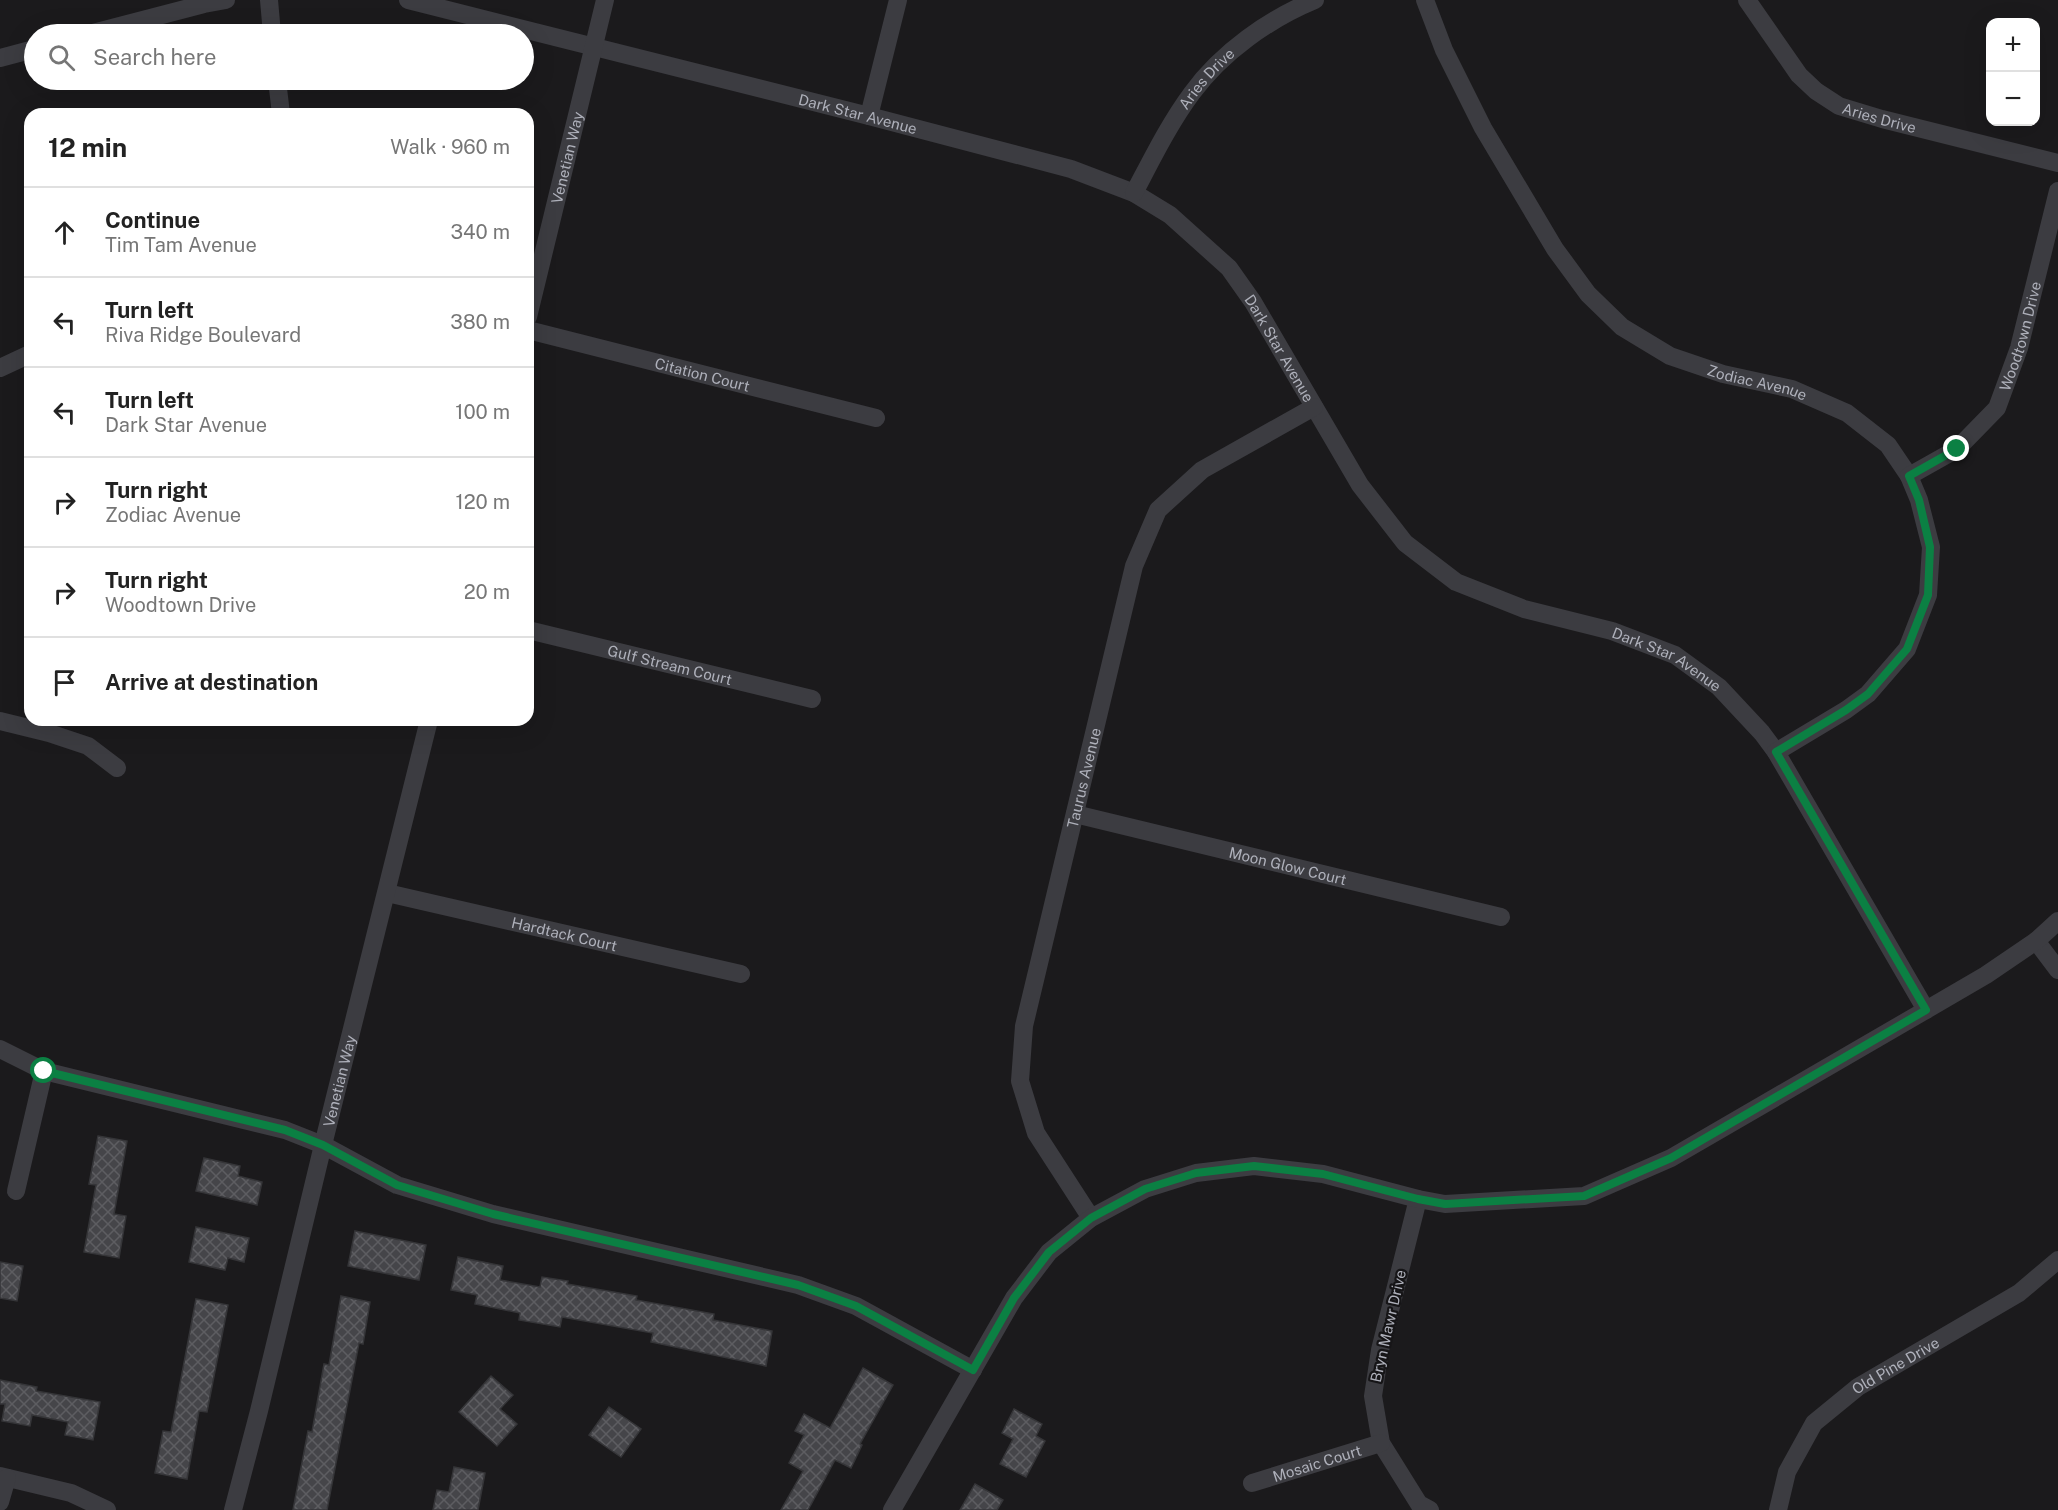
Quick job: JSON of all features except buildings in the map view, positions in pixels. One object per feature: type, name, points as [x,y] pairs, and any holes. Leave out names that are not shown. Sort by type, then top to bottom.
[{"type":"street","points":[[127,24],[226,0]]},
{"type":"street","points":[[269,0],[271,24]]},
{"type":"street","name":"Dark Star Avenue","points":[[408,0],[503,24]]},
{"type":"street","name":"Venetian Way","points":[[534,292],[605,0]]},
{"type":"street","points":[[869,116],[898,0]]},
{"type":"street","name":"Aries Drive","points":[[1134,193],[1162,138],[1193,92],[1235,47],[1290,10],[1315,0]]},
{"type":"street","name":"Zodiac Avenue","points":[[1425,0],[1444,50],[1483,128],[1555,249],[1588,294],[1622,327],[1670,356],[1723,374],[1792,388],[1848,412],[1888,445],[1909,476],[1919,500],[1930,547],[1928,595],[1907,649],[1868,694],[1846,710],[1776,752]]},
{"type":"street","name":"Aries Drive","points":[[1747,0],[1799,75],[1816,91],[1839,106],[2058,163]]},
{"type":"street","name":"Dark Star Avenue","points":[[534,32],[1071,169],[1134,193],[1170,215],[1229,268],[1253,302],[1360,485],[1406,543],[1456,582],[1524,609],[1612,631],[1675,655],[1719,687],[1762,733],[1776,752],[1926,1010]]},
{"type":"street","points":[[0,58],[24,52]]},
{"type":"street","points":[[278,90],[280,108]]},
{"type":"street","name":"Woodtown Drive","points":[[1909,476],[1957,449],[1997,408],[2019,348],[2058,191]]},
{"type":"street","name":"Citation Court","points":[[534,332],[876,418]]},
{"type":"street","points":[[0,368],[24,357]]},
{"type":"street","name":"Taurus Avenue","points":[[1091,1218],[1036,1133],[1020,1081],[1024,1026],[1134,566],[1158,510],[1202,470],[1314,407]]},
{"type":"street","name":"Gulf Stream Court","points":[[534,631],[812,699]]},
{"type":"street","points":[[0,722],[49,733],[88,746],[117,768]]},
{"type":"street","name":"Venetian Way","points":[[233,1510],[260,1410],[323,1145],[428,726]]},
{"type":"street","name":"Moon Glow Court","points":[[1075,814],[1501,917]]},
{"type":"street","name":"Hardtack Court","points":[[387,893],[741,974]]},
{"type":"street","points":[[892,1510],[1014,1298],[1049,1252],[1091,1218],[1145,1189],[1196,1173],[1254,1166],[1323,1174],[1445,1204],[1584,1196],[1671,1158],[1986,975],[2036,941],[2058,921]]},
{"type":"street","points":[[2036,941],[2058,970]]},
{"type":"street","points":[[0,1049],[44,1071],[285,1130],[323,1145],[397,1185],[493,1214],[798,1285],[856,1306],[973,1370]]},
{"type":"street","points":[[16,1191],[44,1071]]},
{"type":"street","name":"Bryn Mawr Drive","points":[[1418,1199],[1380,1350],[1372,1396],[1381,1443],[1419,1504],[1430,1510]]},
{"type":"street","name":"Old Pine Drive","points":[[1778,1510],[1787,1472],[1814,1423],[1858,1387],[2019,1293],[2058,1260]]},
{"type":"street","name":"Mosaic Court","points":[[1252,1483],[1381,1443]]},
{"type":"street","points":[[0,1502],[3,1477],[71,1493],[107,1510]]},
{"type":"route","points":[[44,1071],[285,1130],[323,1145],[397,1185],[493,1214],[798,1285],[856,1306],[973,1370],[1014,1298],[1049,1252],[1091,1218],[1145,1189],[1196,1173],[1254,1166],[1323,1174],[1445,1204],[1584,1196],[1671,1158],[1926,1010],[1776,752],[1846,710],[1868,694],[1907,649],[1928,595],[1930,547],[1919,500],[1909,476],[1957,449]]}]
